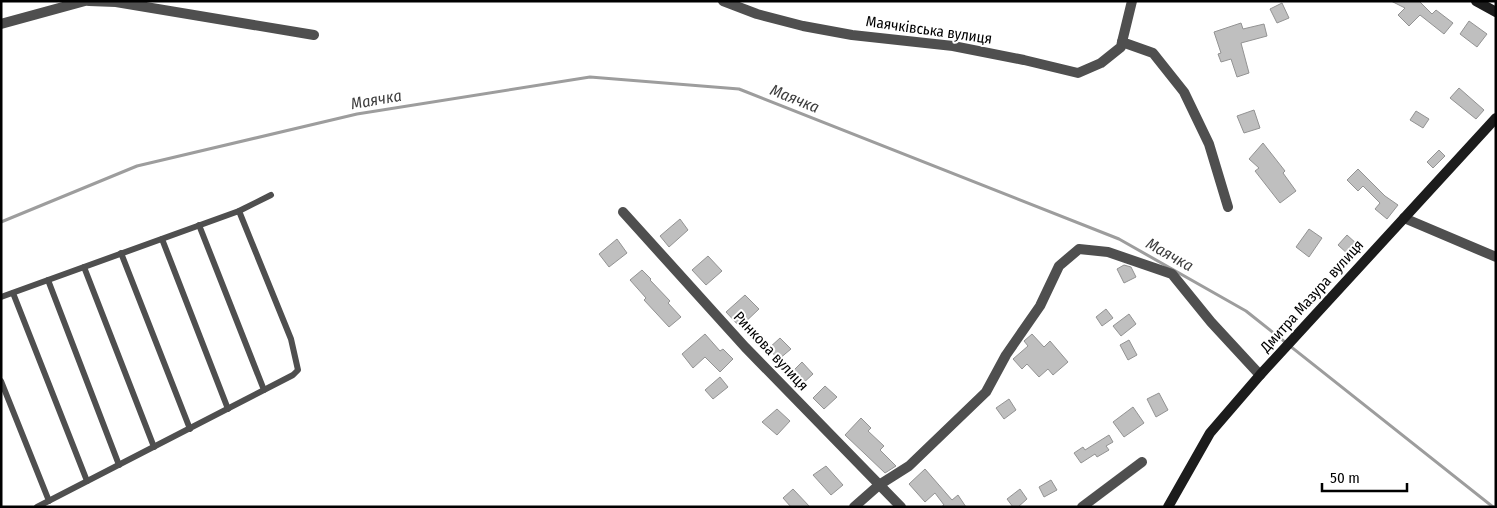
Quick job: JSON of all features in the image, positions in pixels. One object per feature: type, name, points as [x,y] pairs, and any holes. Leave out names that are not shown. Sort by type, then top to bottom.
[{"type":"street","points":[[1,24],[85,1]]},
{"type":"street","points":[[89,1],[116,2],[314,35]]},
{"type":"street","name":"Маячківська вулиця","points":[[723,1],[757,14],[803,26],[852,35],[953,46],[1078,73],[1101,63],[1121,47],[1122,42]]},
{"type":"street","points":[[1132,1],[1122,42],[1153,53],[1184,92],[1209,144],[1228,207]]},
{"type":"street","points":[[1476,1],[1496,12]]},
{"type":"street","name":"Дмитра Мазура вулиця","points":[[1168,507],[1210,433],[1268,366],[1496,118]]},
{"type":"street","name":"Ринкова вулиця","points":[[623,212],[745,347],[901,507]]},
{"type":"street","points":[[1404,218],[1496,258]]},
{"type":"street","points":[[854,507],[878,485],[910,466],[986,392],[1006,355],[1040,306],[1059,266],[1079,249],[1108,252],[1172,274],[1211,322],[1260,375]]},
{"type":"street","points":[[1082,507],[1142,462]]},
{"type":"lane","points":[[1,297],[239,211],[271,195]]},
{"type":"lane","points":[[37,507],[293,376],[298,370],[291,339],[239,211]]},
{"type":"lane","points":[[200,225],[264,390]]},
{"type":"lane","points":[[162,239],[228,409]]},
{"type":"lane","points":[[121,253],[190,428]]},
{"type":"lane","points":[[84,267],[154,447]]},
{"type":"lane","points":[[48,280],[119,465]]},
{"type":"lane","points":[[13,293],[87,481]]},
{"type":"lane","points":[[1,381],[49,501]]},
{"type":"building","points":[[1391,1],[1419,1],[1432,14],[1436,10],[1453,23],[1444,34],[1420,15],[1409,26],[1398,15],[1405,8]]},
{"type":"building","points":[[1282,3],[1289,18],[1277,23],[1270,9]]},
{"type":"building","points":[[1469,21],[1487,34],[1477,47],[1460,34]]},
{"type":"building","points":[[1241,23],[1243,29],[1264,24],[1267,36],[1241,43],[1249,73],[1237,77],[1231,59],[1221,62],[1218,54],[1221,53],[1214,32]]},
{"type":"building","points":[[1459,88],[1484,110],[1476,119],[1450,98]]},
{"type":"building","points":[[1254,110],[1260,128],[1244,133],[1237,116]]},
{"type":"building","points":[[1416,111],[1429,119],[1423,128],[1410,120]]},
{"type":"building","points":[[1263,143],[1285,171],[1283,173],[1296,191],[1280,203],[1255,171],[1259,168],[1249,159]]},
{"type":"building","points":[[1439,150],[1445,156],[1433,168],[1427,162]]},
{"type":"building","points":[[1358,169],[1385,196],[1398,205],[1387,219],[1375,209],[1380,203],[1363,186],[1358,191],[1347,180]]},
{"type":"building","points":[[680,219],[688,230],[669,247],[660,236]]},
{"type":"building","points":[[1309,229],[1322,238],[1309,257],[1296,247]]},
{"type":"building","points":[[1347,235],[1358,245],[1349,255],[1338,245]]},
{"type":"building","points":[[617,239],[627,253],[609,267],[599,254]]},
{"type":"building","points":[[708,256],[722,271],[706,285],[692,270]]},
{"type":"building","points":[[1124,265],[1131,267],[1136,277],[1124,283],[1117,269]]},
{"type":"building","points":[[642,270],[670,301],[668,303],[681,317],[669,327],[644,300],[646,298],[630,280]]},
{"type":"building","points":[[745,295],[759,309],[740,327],[726,312]]},
{"type":"building","points":[[1106,309],[1113,318],[1102,326],[1096,317]]},
{"type":"building","points":[[1129,314],[1136,324],[1121,336],[1113,326]]},
{"type":"building","points":[[705,334],[720,351],[723,349],[733,359],[720,372],[705,357],[693,368],[682,354]]},
{"type":"building","points":[[1032,334],[1044,347],[1050,341],[1068,362],[1053,375],[1048,369],[1039,377],[1027,364],[1022,369],[1013,359],[1028,346],[1024,341]]},
{"type":"building","points":[[780,338],[791,349],[779,359],[768,349]]},
{"type":"building","points":[[1129,340],[1137,355],[1128,360],[1120,345]]},
{"type":"building","points":[[802,362],[813,374],[800,386],[789,375]]},
{"type":"building","points":[[720,377],[728,387],[713,399],[705,390]]},
{"type":"building","points":[[825,386],[837,397],[824,409],[813,398]]},
{"type":"building","points":[[1159,393],[1168,410],[1156,417],[1147,399]]},
{"type":"building","points":[[1009,399],[1016,410],[1004,419],[996,408]]},
{"type":"building","points":[[1133,407],[1144,423],[1124,437],[1113,422]]},
{"type":"building","points":[[777,409],[790,421],[777,435],[762,422]]},
{"type":"building","points":[[861,418],[871,428],[868,431],[884,446],[880,450],[896,466],[885,473],[845,435]]},
{"type":"building","points":[[1109,435],[1113,442],[1106,446],[1109,450],[1097,457],[1095,454],[1081,463],[1074,453],[1083,447],[1085,450]]},
{"type":"building","points":[[826,466],[843,485],[831,495],[813,475]]},
{"type":"building","points":[[925,469],[952,500],[958,495],[966,507],[941,507],[944,505],[935,493],[925,502],[909,484]]},
{"type":"building","points":[[1051,480],[1057,490],[1044,497],[1039,487]]},
{"type":"building","points":[[793,489],[810,507],[791,507],[783,498]]},
{"type":"building","points":[[1020,489],[1027,499],[1018,507],[1013,507],[1007,499]]},
{"type":"waterway","name":"Маячка","points":[[1,222],[137,166],[357,114],[590,77],[739,89],[1119,239],[1246,311],[1493,507]]}]
